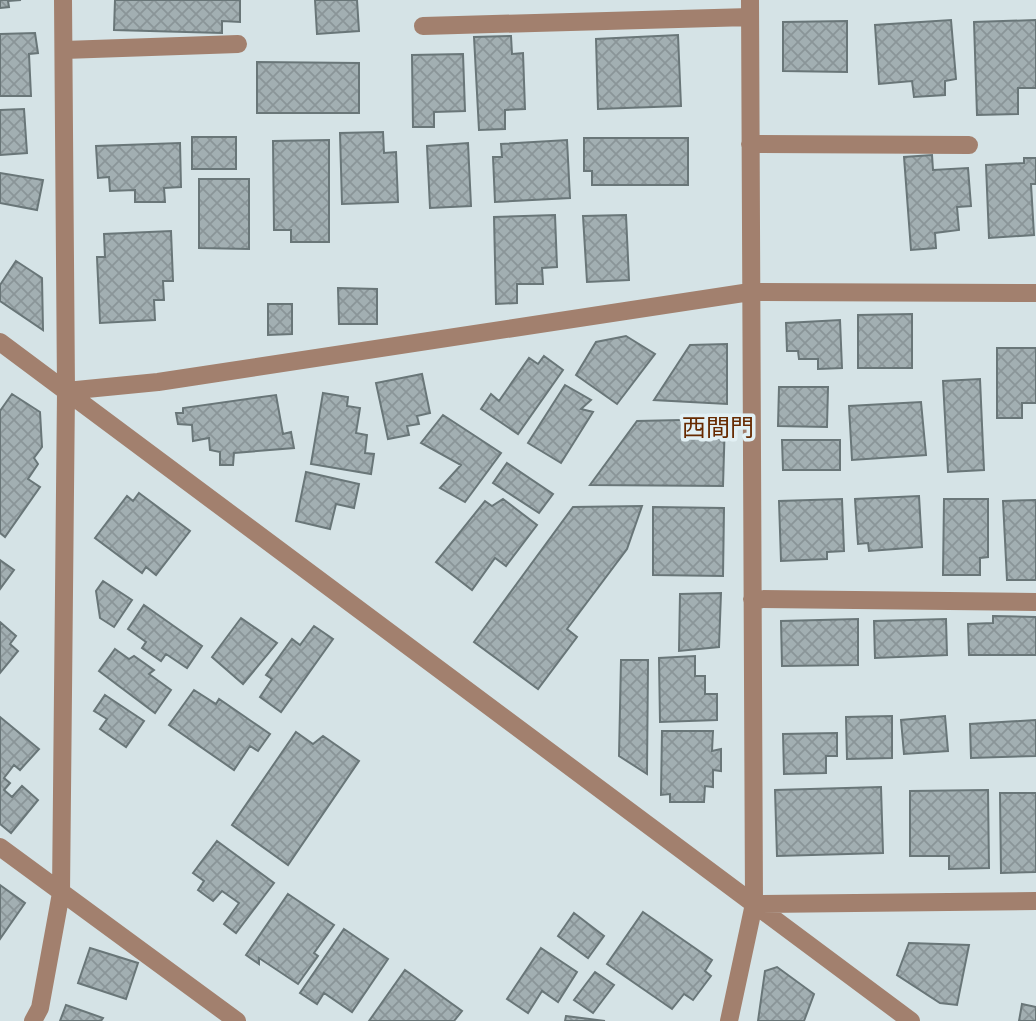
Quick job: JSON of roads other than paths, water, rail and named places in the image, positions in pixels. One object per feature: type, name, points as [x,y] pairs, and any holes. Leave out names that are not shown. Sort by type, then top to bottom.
[{"type":"street","points":[[33,1021],[40,1008],[61,893],[66,391],[63,0]]},
{"type":"street","points":[[423,26],[750,8],[754,904],[729,1021]]},
{"type":"street","points":[[64,50],[238,44]]},
{"type":"street","points":[[750,144],[969,145]]},
{"type":"street","points":[[66,391],[158,382],[750,292],[1036,293]]},
{"type":"street","points":[[0,342],[911,1021]]},
{"type":"street","points":[[752,599],[1036,602]]},
{"type":"street","points":[[0,847],[237,1021]]},
{"type":"street","points":[[754,904],[1036,901]]},
{"type":"district","name":"西間門","points":[[718,427]]}]
